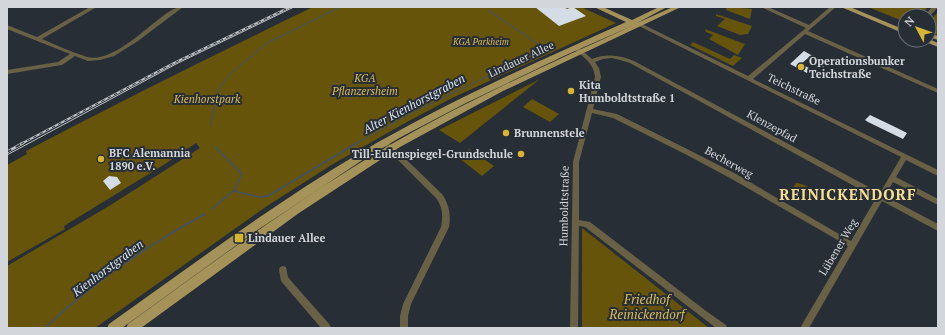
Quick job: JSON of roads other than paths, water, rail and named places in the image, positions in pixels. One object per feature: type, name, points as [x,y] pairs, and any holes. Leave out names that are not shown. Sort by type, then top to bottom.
[{"type":"main road","points":[[597,7],[635,22]]},
{"type":"main road","points":[[608,7],[635,22]]},
{"type":"main road","name":"Lindauer Allee","points":[[113,328],[285,206],[388,146],[664,7]]},
{"type":"main road","name":"Lindauer Allee","points":[[635,22],[678,7]]},
{"type":"main road","points":[[844,7],[897,29]]},
{"type":"main road","points":[[859,7],[897,22]]},
{"type":"main road","name":"Lindauer Allee","points":[[132,328],[290,214],[388,146]]},
{"type":"street","points":[[37,39],[91,7]]},
{"type":"street","points":[[7,27],[74,54],[94,60],[104,58],[117,51],[153,28],[180,7]]},
{"type":"street","points":[[764,7],[938,91]]},
{"type":"street","points":[[749,79],[833,7]]},
{"type":"street","name":"Teichstraße","points":[[635,22],[938,173]]},
{"type":"street","points":[[578,50],[592,62]]},
{"type":"street","points":[[7,72],[60,64],[74,54]]},
{"type":"street","name":"Klenzepfad","points":[[592,62],[610,56],[620,57],[632,62],[880,198],[938,228]]},
{"type":"street","name":"Humboldtstraße","points":[[574,328],[576,162],[598,77],[597,68],[592,62]]},
{"type":"street","name":"Becherweg","points":[[590,110],[615,116],[694,155],[852,245]]},
{"type":"street","points":[[388,146],[439,196],[445,206],[447,214],[445,227],[407,304],[404,316],[404,328]]},
{"type":"street","name":"Lübener Weg","points":[[804,328],[905,156]]},
{"type":"street","points":[[892,178],[938,202]]},
{"type":"street","points":[[575,222],[587,224],[723,328]]},
{"type":"street","points":[[282,270],[286,282],[327,328]]},
{"type":"waterway","name":"Kienhorstgraben","points":[[210,126],[219,89],[229,75],[267,43],[340,7]]},
{"type":"waterway","name":"Alter Kienhorstgraben","points":[[355,144],[413,112],[542,50],[541,46],[488,10]]},
{"type":"waterway","name":"Alter Kienhorstgraben","points":[[234,191],[259,197],[268,196],[357,143]]},
{"type":"waterway","name":"Kienhorstgraben","points":[[212,209],[234,190],[242,174],[215,147]]},
{"type":"waterway","name":"Kienhorstgraben","points":[[45,328],[101,280],[142,252],[205,214]]},
{"type":"tram line","points":[[7,155],[176,64],[294,7]]},
{"type":"railway","points":[[21,144],[174,63],[290,7]]},
{"type":"railway","points":[[7,152],[23,143]]},
{"type":"place","name":"Operationsbunker Teichstraße","points":[[801,67]]},
{"type":"place","name":"Kita Humboldtstraße 1","points":[[571,91]]},
{"type":"place","name":"Brunnenstele","points":[[506,133]]},
{"type":"place","name":"Till-Eulenspiegel-Grundschule","points":[[521,154]]},
{"type":"place","name":"BFC Alemannia 1890 e.V.","points":[[101,159]]},
{"type":"place","name":"Lindauer Allee","points":[[239,238]]},
{"type":"district","name":"REINICKENDORF","points":[[848,195]]},
{"type":"park label","name":"KGA Parkheim","points":[[481,42]]},
{"type":"park label","name":"KGA Pflanzersheim","points":[[365,84]]},
{"type":"park label","name":"Kienhorstpark","points":[[207,99]]},
{"type":"park label","name":"Friedhof Reinickendorf","points":[[647,306]]}]
